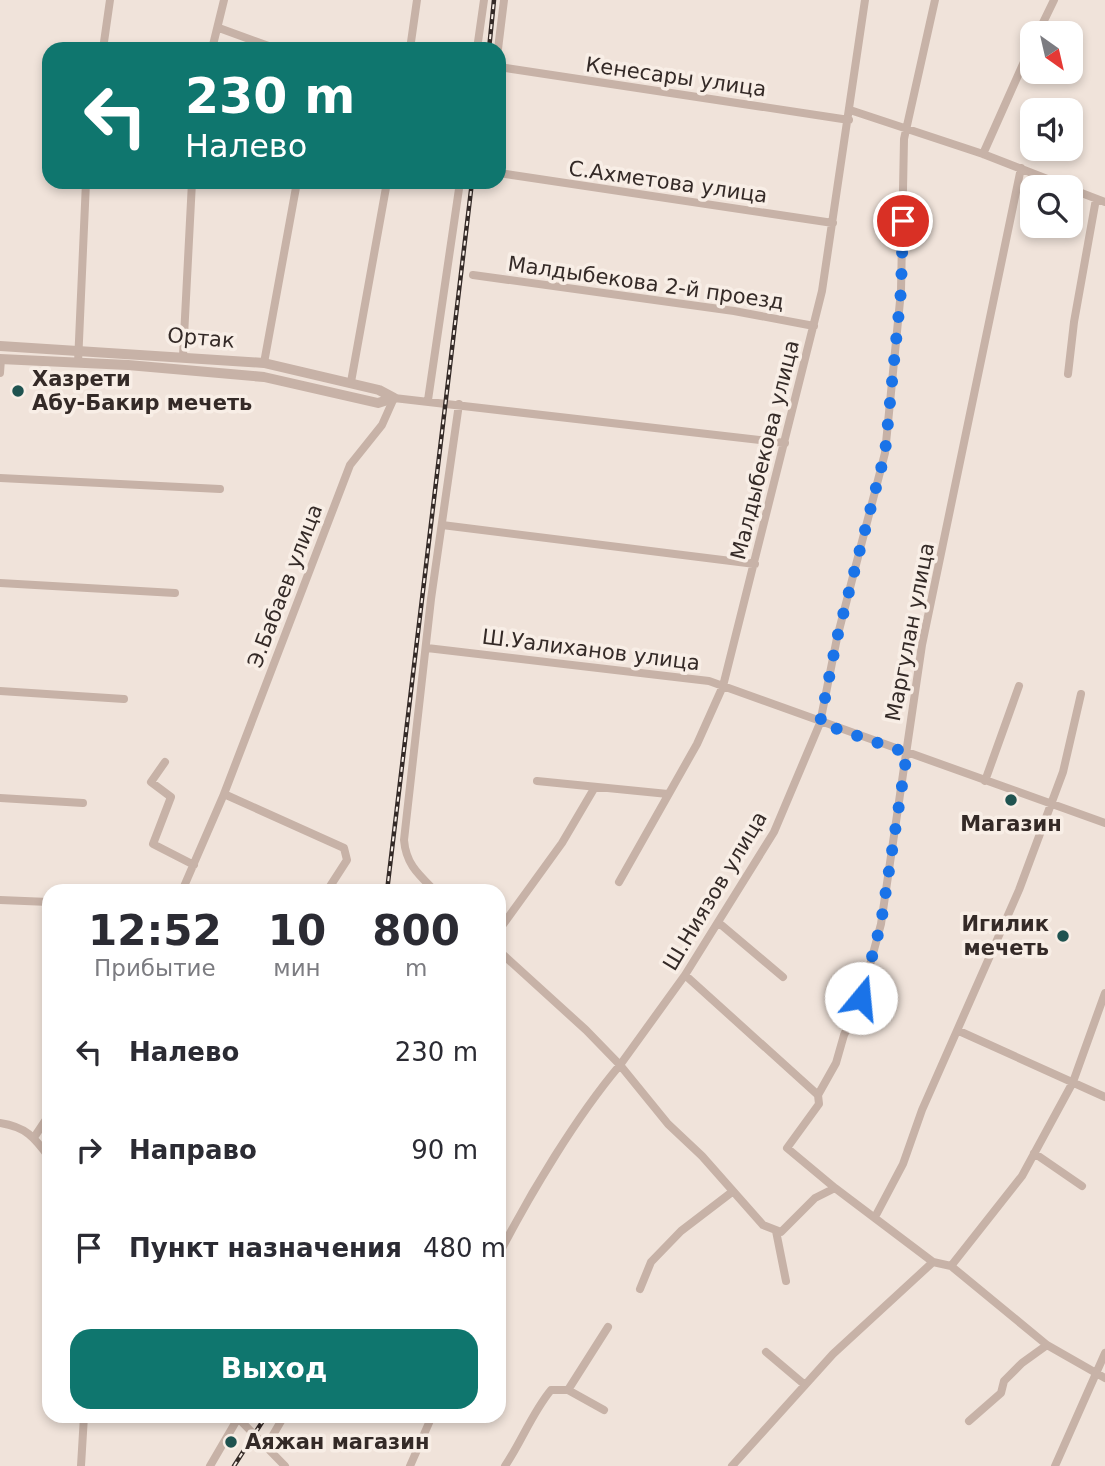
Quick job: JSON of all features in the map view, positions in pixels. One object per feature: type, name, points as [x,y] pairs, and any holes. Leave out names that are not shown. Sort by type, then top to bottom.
[{"type":"street","points":[[104,42],[110,0]]},
{"type":"street","points":[[214,42],[224,0]]},
{"type":"street","points":[[411,42],[417,0]]},
{"type":"street","points":[[478,42],[484,0]]},
{"type":"street","points":[[499,42],[504,0]]},
{"type":"street","name":"Малдыбекова улица","points":[[619,882],[711,716],[723,686],[814,326],[833,223],[865,0]]},
{"type":"street","name":"Ш.Ниязов улица","points":[[506,1240],[599,1090],[685,975],[719,923],[774,832],[820,723],[837,638],[885,453],[901,291],[906,127],[935,0]]},
{"type":"street","points":[[1044,21],[1054,0]]},
{"type":"street","points":[[219,28],[258,42]]},
{"type":"street","name":"Кенесары улица","points":[[506,68],[849,120]]},
{"type":"street","points":[[984,154],[1020,72]]},
{"type":"street","points":[[850,110],[906,127],[1038,175]]},
{"type":"street","name":"Маргулан улица","points":[[835,1188],[787,1148],[819,1104],[818,1095],[836,1063],[872,961],[922,645],[1021,168]]},
{"type":"street","name":"С.Ахметова улица","points":[[506,174],[833,223]]},
{"type":"street","points":[[78,363],[86,189]]},
{"type":"street","points":[[183,356],[192,189]]},
{"type":"street","points":[[264,363],[297,189]]},
{"type":"street","points":[[351,382],[386,189]]},
{"type":"street","points":[[428,400],[459,189]]},
{"type":"street","points":[[1083,194],[1105,202]]},
{"type":"street","points":[[1068,374],[1073,322],[1096,199]]},
{"type":"street","name":"Малдыбекова 2-й проезд","points":[[473,275],[734,311],[814,326]]},
{"type":"street","name":"Ортак","points":[[0,346],[264,363],[351,382],[379,390],[394,398]]},
{"type":"street","points":[[0,359],[0,373]]},
{"type":"street","name":"Ортак","points":[[0,359],[264,377],[378,403],[394,398],[428,400],[785,443]]},
{"type":"street","name":"Э.Бабаев улица","points":[[185,884],[224,794],[350,466],[382,425],[394,398]]},
{"type":"street","points":[[428,884],[412,869],[405,856],[404,839],[459,404]]},
{"type":"street","points":[[0,478],[220,489]]},
{"type":"street","points":[[442,525],[755,564]]},
{"type":"street","points":[[0,583],[175,593]]},
{"type":"street","name":"Ш.Уалиханов улица","points":[[427,648],[665,674],[723,686],[1105,823]]},
{"type":"street","points":[[985,780],[1018,686]]},
{"type":"street","points":[[0,691],[124,699]]},
{"type":"street","points":[[875,1217],[904,1164],[922,1110],[959,1031],[1053,805],[1082,694]]},
{"type":"street","points":[[165,762],[151,782],[171,797],[153,844],[194,865]]},
{"type":"street","points":[[537,781],[668,794]]},
{"type":"street","points":[[506,920],[562,844],[595,787]]},
{"type":"street","points":[[224,794],[344,848],[347,860],[332,884]]},
{"type":"street","points":[[0,798],[83,803]]},
{"type":"street","points":[[0,900],[42,901]]},
{"type":"street","points":[[719,923],[783,977]]},
{"type":"street","points":[[506,957],[586,1030],[620,1065],[763,1225],[781,1231],[815,1198],[835,1188],[933,1262],[951,1266],[1047,1345],[1105,1378]]},
{"type":"street","points":[[685,975],[818,1095]]},
{"type":"street","points":[[951,1266],[1022,1176],[1073,1082],[1105,993]]},
{"type":"street","points":[[959,1031],[1105,1097]]},
{"type":"street","points":[[0,1124],[26,1129],[42,1146]]},
{"type":"street","points":[[35,1136],[42,1126]]},
{"type":"street","points":[[1034,1153],[1082,1186]]},
{"type":"street","points":[[640,1289],[651,1262],[681,1231],[732,1192]]},
{"type":"street","points":[[776,1231],[786,1281]]},
{"type":"street","points":[[732,1466],[833,1354],[933,1262]]},
{"type":"street","points":[[568,1390],[608,1327]]},
{"type":"street","points":[[969,1421],[1001,1393],[1004,1381],[1022,1363],[1047,1345]]},
{"type":"street","points":[[766,1352],[784,1371],[805,1385]]},
{"type":"street","points":[[1055,1466],[1105,1353]]},
{"type":"street","points":[[505,1466],[520,1444],[538,1405],[551,1390],[568,1390],[604,1410]]},
{"type":"street","points":[[81,1466],[84,1423]]},
{"type":"street","points":[[210,1466],[234,1423]]},
{"type":"street","points":[[243,1423],[285,1466]]},
{"type":"street","points":[[266,1447],[280,1423]]},
{"type":"street","points":[[410,1466],[429,1423]]},
{"type":"railway","points":[[490,42],[494,0]]},
{"type":"railway","points":[[388,884],[471,189]]},
{"type":"railway","points":[[234,1466],[262,1423]]},
{"type":"place","name":"Хазрети Абу-Бакир мечеть","points":[[18,391]]},
{"type":"place","name":"Магазин","points":[[1011,800]]},
{"type":"place","name":"Игилик мечеть","points":[[1063,936]]},
{"type":"place","name":"Аяжан магазин","points":[[231,1442]]},
{"type":"route","points":[[861,998],[881,923],[907,753],[820,723],[828,694],[837,638],[885,453],[901,291],[903,221]]}]
